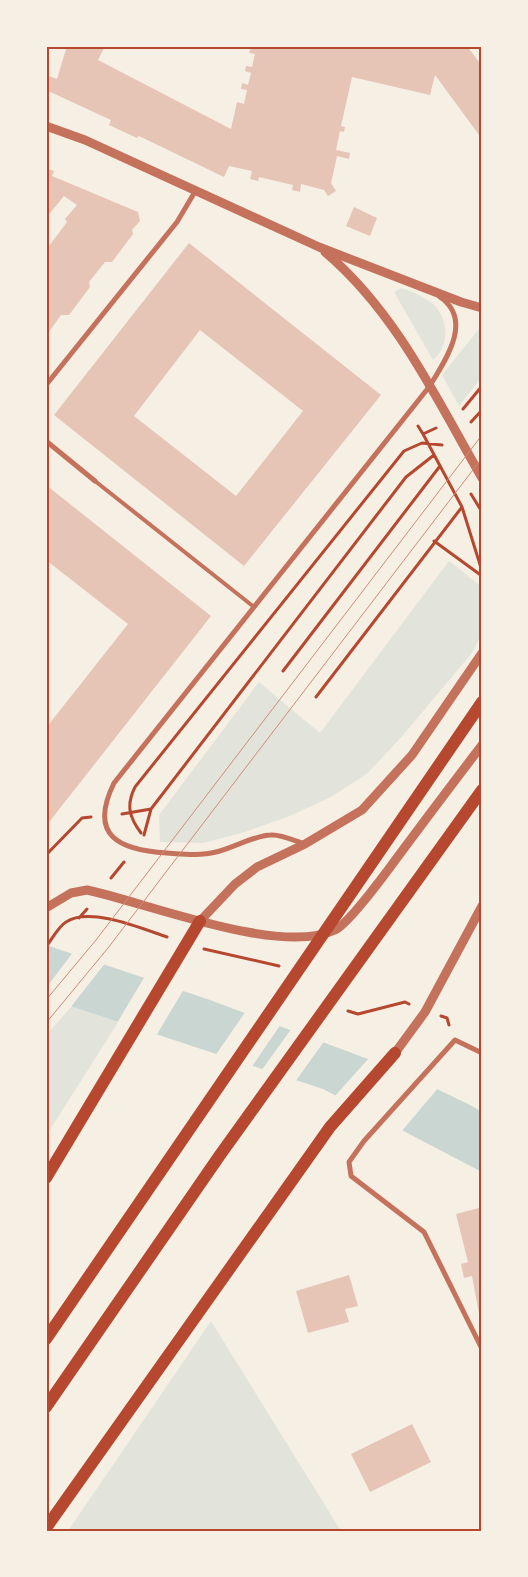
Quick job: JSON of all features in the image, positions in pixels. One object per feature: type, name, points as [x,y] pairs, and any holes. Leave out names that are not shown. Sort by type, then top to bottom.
[{"type":"main road","points":[[46,1339],[482,702]]},
{"type":"main road","points":[[46,1407],[220,1155],[482,790]]},
{"type":"main road","points":[[46,1178],[200,921]]},
{"type":"main road","points":[[46,1528],[330,1126],[395,1053]]},
{"type":"street","points":[[46,126],[85,140],[319,247],[429,290],[482,308]]},
{"type":"street","points":[[46,385],[177,222],[196,190]]},
{"type":"street","points":[[319,247],[349,272],[395,328],[482,478]]},
{"type":"street","points":[[305,844],[272,834],[216,852],[195,855],[133,850],[117,843],[108,826],[106,805],[114,783],[411,413],[430,386],[452,347],[456,331],[455,318],[450,306],[429,290]]},
{"type":"street","points":[[46,441],[94,480]]},
{"type":"street","points":[[200,921],[235,884],[257,867],[305,844],[362,810],[412,754],[482,654]]},
{"type":"street","points":[[46,908],[71,893],[87,890],[108,894],[200,921],[258,934],[300,938],[336,930],[365,901],[482,745]]},
{"type":"street","points":[[395,1053],[426,1012],[482,906]]},
{"type":"street","points":[[482,1053],[455,1040],[364,1141],[349,1162],[350,1176],[424,1232],[482,1349]]},
{"type":"lane","points":[[94,480],[254,607]]},
{"type":"path","points":[[423,434],[462,507],[482,571]]},
{"type":"path","points":[[434,455],[406,477],[157,801],[151,809],[143,836],[130,813],[129,804],[135,787],[404,451],[412,446],[443,445],[456,434]]},
{"type":"path","points":[[283,671],[440,466]]},
{"type":"path","points":[[316,696],[462,507]]},
{"type":"path","points":[[434,541],[482,576]]},
{"type":"path","points":[[46,947],[66,922],[79,918]]},
{"type":"shaded area","points":[[401,288],[430,301],[442,317],[445,324],[445,340],[439,354],[433,360],[394,292]]},
{"type":"shaded area","points":[[482,325],[482,377],[459,406],[442,375]]},
{"type":"shaded area","points":[[449,561],[482,587],[482,633],[472,653],[404,734],[368,773],[331,797],[290,816],[245,832],[203,843],[160,842],[159,815],[259,682],[320,733]]},
{"type":"shaded area","points":[[46,945],[210,1000],[400,1071],[472,1106],[482,1112],[482,1172],[323,1089],[46,998]]},
{"type":"shaded area","points":[[72,1006],[119,1021],[46,1136],[46,1035]]},
{"type":"shaded area","points":[[211,1321],[341,1531],[68,1531]]},
{"type":"pier","points":[[74,951],[106,962],[70,1008],[46,1000],[46,988]]},
{"type":"pier","points":[[145,976],[184,989],[156,1036],[117,1023]]},
{"type":"pier","points":[[246,1011],[281,1024],[251,1068],[215,1056]]},
{"type":"pier","points":[[292,1028],[325,1040],[295,1082],[261,1071]]},
{"type":"pier","points":[[370,1057],[439,1087],[401,1132],[334,1097]]},
{"type":"building","points":[[67,46],[105,46],[98,60],[231,129],[237,102],[244,104],[247,90],[241,89],[242,83],[248,85],[251,73],[245,71],[246,66],[252,67],[255,54],[249,53],[251,48],[467,46],[482,66],[482,139],[435,75],[430,95],[352,77],[341,126],[345,127],[344,132],[340,131],[336,150],[350,153],[349,159],[337,156],[331,183],[336,191],[328,196],[324,190],[301,184],[300,192],[292,190],[293,185],[259,177],[258,181],[250,179],[252,171],[229,166],[224,177],[139,136],[137,138],[109,125],[111,120],[46,90],[46,75],[57,79]]},
{"type":"building","points":[[46,168],[54,171],[52,176],[138,212],[140,221],[132,230],[133,234],[112,262],[105,262],[89,282],[90,287],[69,315],[61,315],[46,336],[46,250],[67,222],[65,219],[77,205],[64,196],[46,218]]},
{"type":"building","points":[[354,207],[377,218],[370,236],[346,226]]},
{"type":"building","points":[[189,243],[381,395],[244,566],[54,415]],"holes":[[[200,330],[303,411],[236,496],[134,416]]]},
{"type":"building","points":[[46,485],[211,616],[46,826],[46,728],[128,624],[46,560]]},
{"type":"building","points":[[479,1208],[482,1219],[481,1324],[472,1276],[464,1278],[461,1264],[468,1262],[456,1214]]},
{"type":"building","points":[[349,1275],[358,1306],[345,1309],[349,1322],[308,1333],[296,1291]]},
{"type":"building","points":[[412,1424],[431,1462],[370,1492],[351,1454]]},
{"type":"tram line","points":[[46,1000],[96,940],[482,435]]},
{"type":"tram line","points":[[46,1023],[108,948],[482,458]]}]
